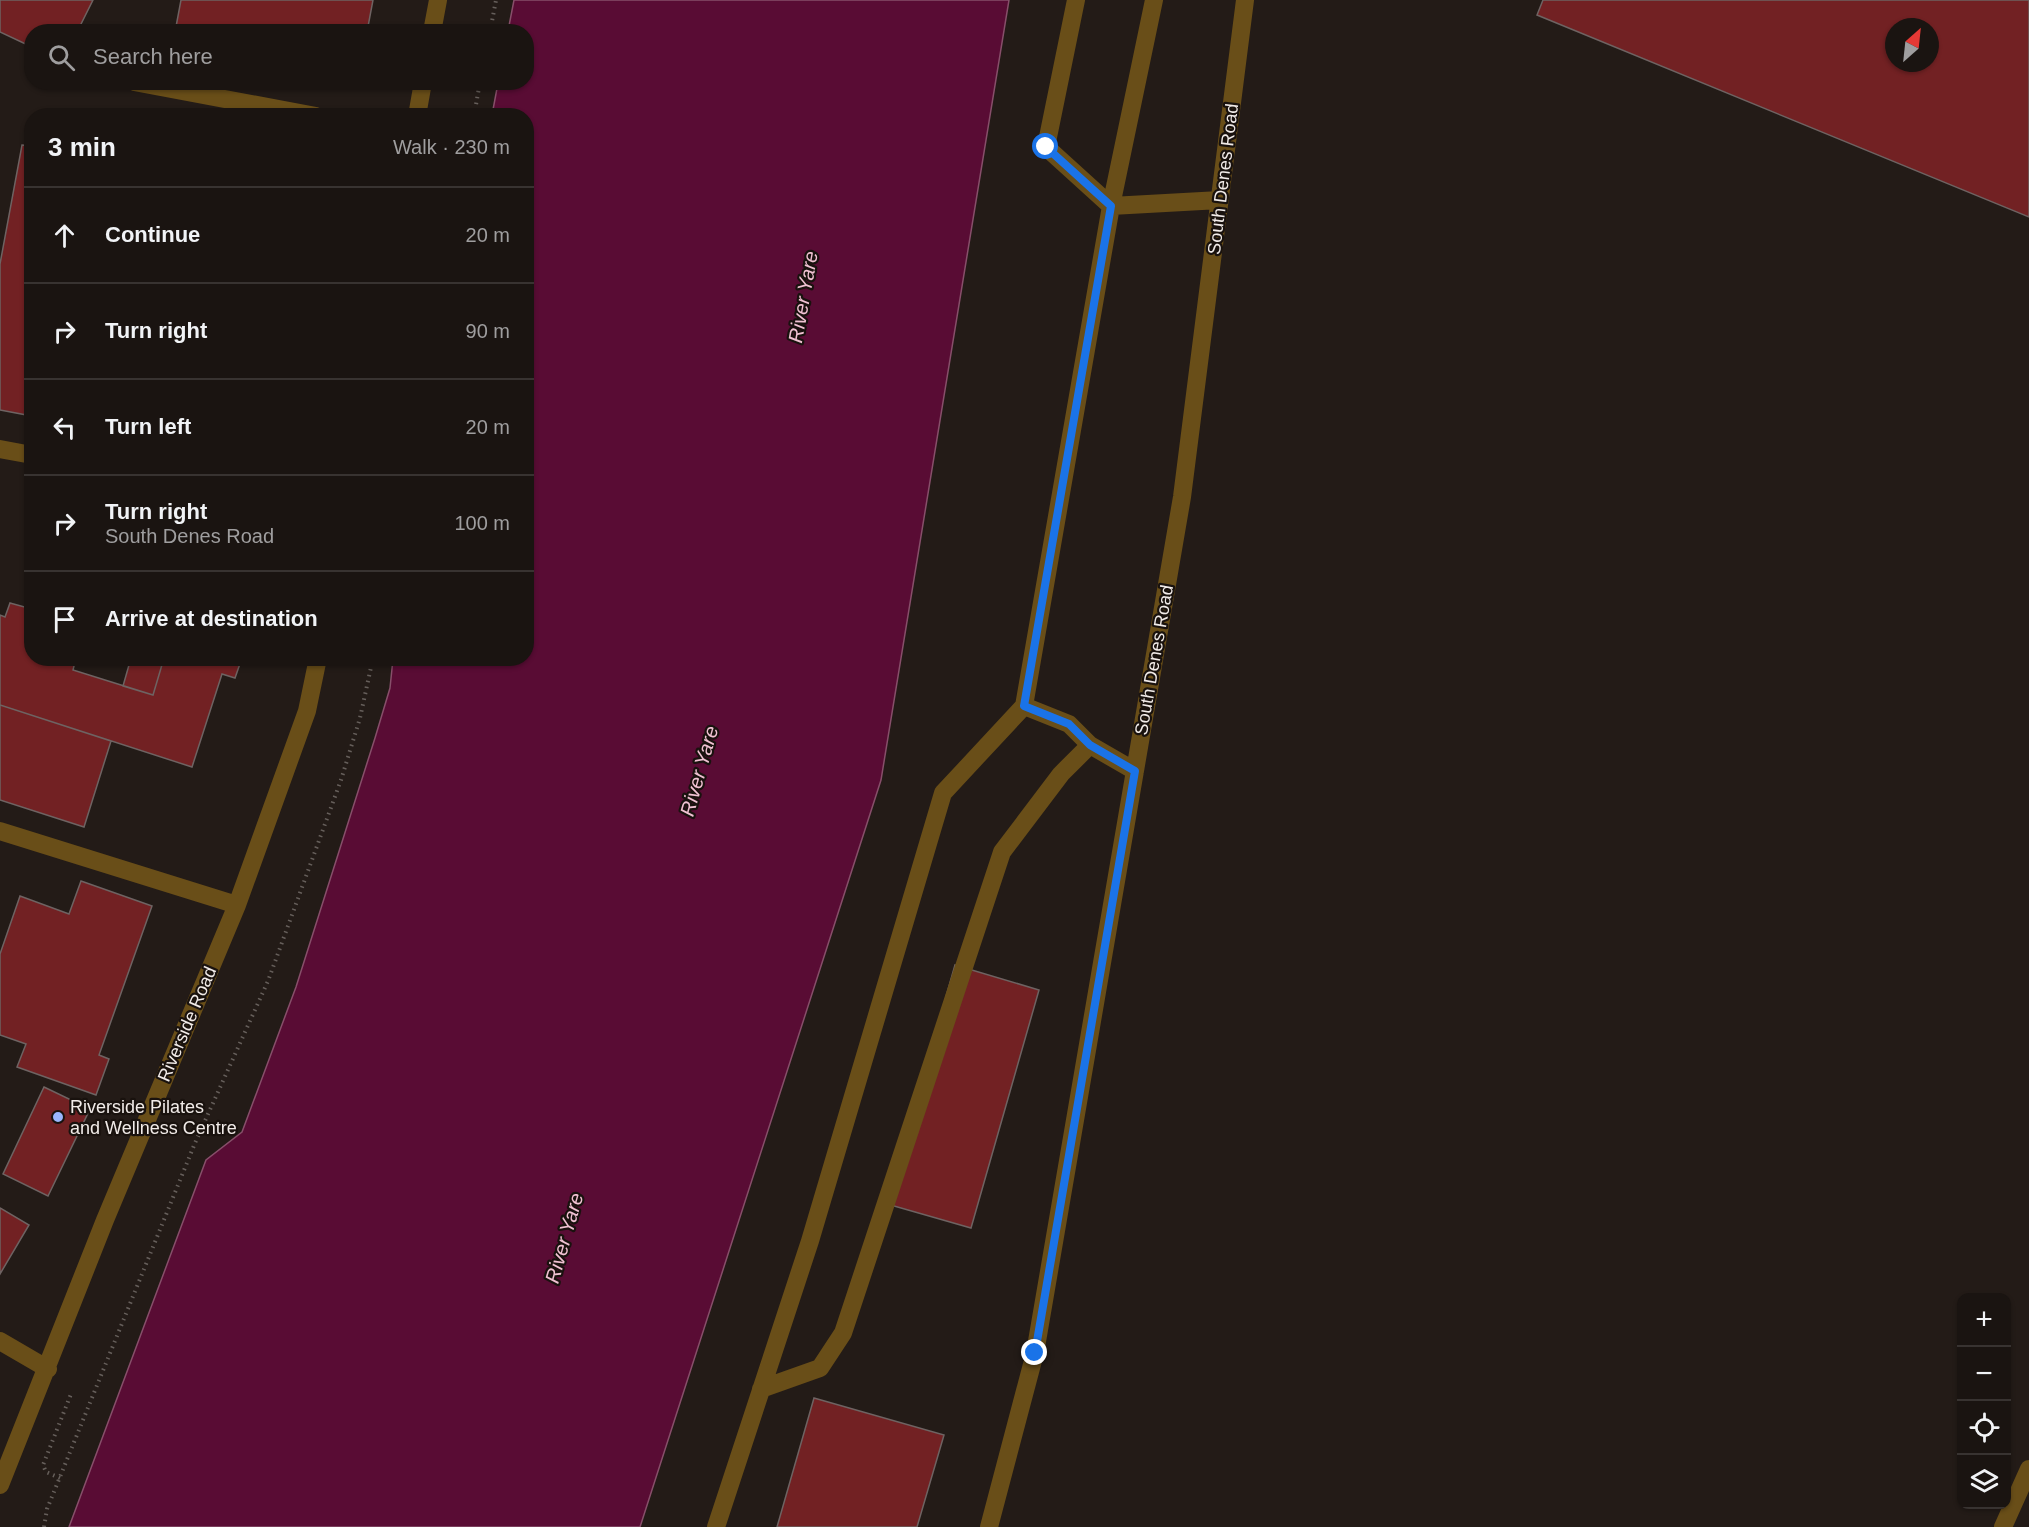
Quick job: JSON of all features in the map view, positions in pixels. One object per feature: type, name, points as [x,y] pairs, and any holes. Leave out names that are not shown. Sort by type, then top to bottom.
[{"type":"street","points":[[434,24],[438,0]]},
{"type":"street","points":[[1076,0],[1046,147],[1111,206],[1220,200]]},
{"type":"street","points":[[716,1527],[810,1241],[943,793],[1024,706],[1111,206],[1154,0]]},
{"type":"street","name":"South Denes Road","points":[[989,1527],[1035,1353],[1182,497],[1245,0]]},
{"type":"street","points":[[177,90],[273,108]]},
{"type":"street","points":[[418,108],[422,90]]},
{"type":"street","points":[[0,449],[24,454]]},
{"type":"street","name":"Riverside Road","points":[[0,1485],[48,1369],[105,1220],[237,905],[307,711],[316,666]]},
{"type":"street","points":[[1024,706],[1069,724],[1090,745],[1135,771]]},
{"type":"street","points":[[761,1389],[820,1368],[843,1333],[1002,852],[1061,774],[1090,745]]},
{"type":"street","points":[[0,831],[237,905]]},
{"type":"street","points":[[0,1341],[48,1369]]},
{"type":"street","points":[[2003,1527],[2027,1480]]},
{"type":"path","points":[[492,24],[496,0]]},
{"type":"path","points":[[475,108],[479,90]]},
{"type":"path","points":[[44,1527],[47,1509],[195,1143],[267,981],[341,780],[360,718],[371,666]]},
{"type":"water","name":"River Yare","points":[[514,0],[1009,0],[881,780],[640,1527],[69,1527],[206,1160],[242,1132],[296,987],[390,688],[392,666],[534,666],[534,108],[493,108],[497,90],[534,90],[534,24],[509,24]]},
{"type":"building","points":[[0,0],[93,0],[81,24],[24,24],[24,43],[0,32]]},
{"type":"building","points":[[181,0],[373,0],[368,24],[176,24]]},
{"type":"building","points":[[1543,0],[2029,0],[2029,217],[1537,15]]},
{"type":"building","points":[[22,145],[24,145],[24,414],[0,410],[0,264]]},
{"type":"building","points":[[10,603],[24,607],[24,666],[74,666],[73,670],[153,695],[162,666],[239,666],[235,678],[222,674],[192,767],[0,705],[0,615],[5,617]]},
{"type":"building","points":[[129,666],[162,666],[153,695],[123,686]]},
{"type":"building","points":[[0,705],[111,741],[84,827],[0,800]]},
{"type":"building","points":[[81,881],[152,906],[99,1055],[109,1059],[96,1095],[17,1067],[26,1044],[0,1035],[0,954],[20,896],[69,914]]},
{"type":"building","points":[[955,965],[1039,990],[971,1228],[887,1204]]},
{"type":"building","points":[[44,1087],[90,1109],[48,1196],[3,1174]]},
{"type":"building","points":[[0,1208],[29,1225],[0,1274]]},
{"type":"building","points":[[814,1398],[944,1435],[917,1527],[777,1527]]},
{"type":"place","name":"Riverside Pilates and Wellness Centre","points":[[58,1117]]},
{"type":"route","points":[[1035,1353],[1135,771],[1090,745],[1069,724],[1024,706],[1111,206],[1046,147]]}]
